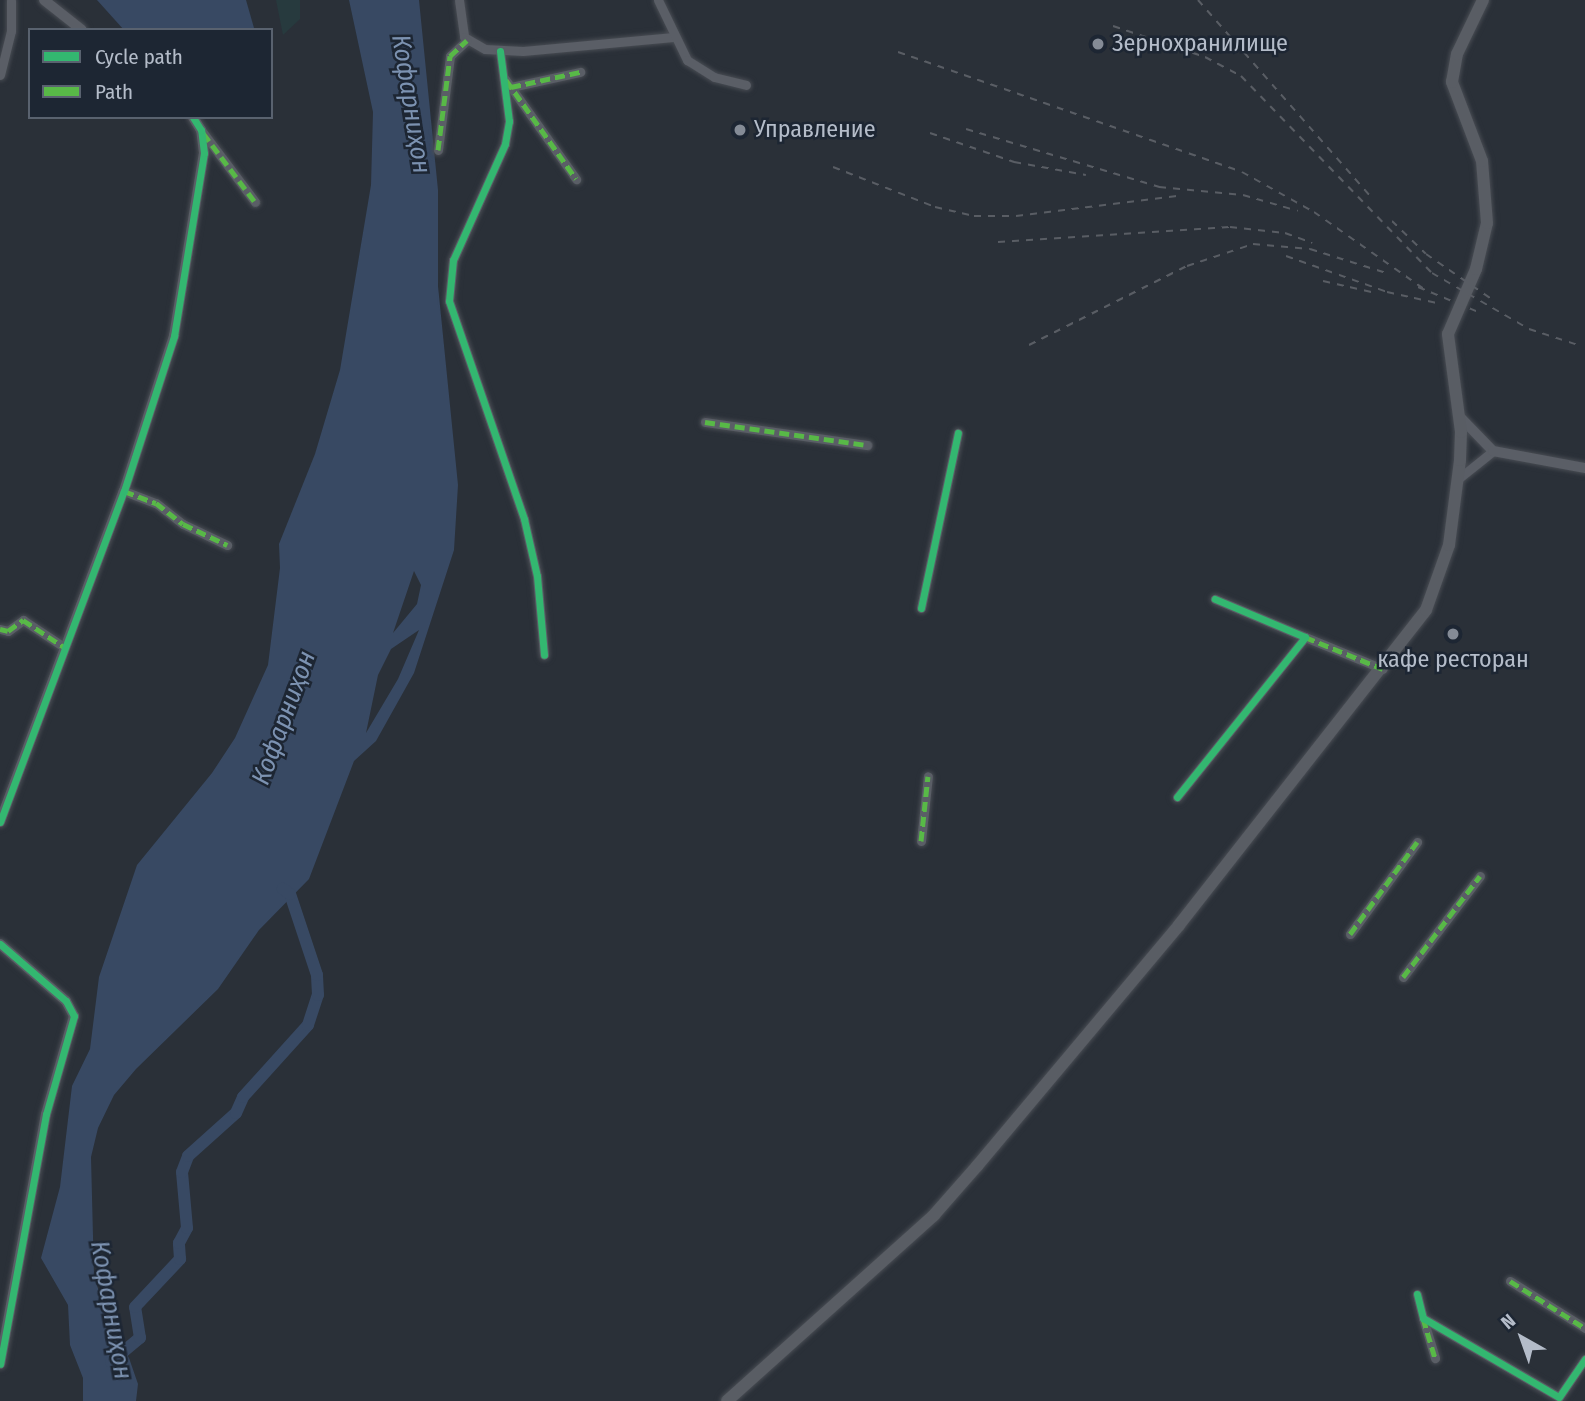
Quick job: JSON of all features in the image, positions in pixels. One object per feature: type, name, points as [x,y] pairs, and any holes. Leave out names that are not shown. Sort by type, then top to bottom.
[{"type":"main road","points":[[727,1401],[934,1215],[1179,925],[1418,624],[1434,593],[1448,545],[1458,479],[1460,417],[1447,343],[1458,304],[1476,269],[1488,200],[1482,161],[1452,82],[1457,54],[1483,0]]},
{"type":"street","points":[[0,75],[11,31],[11,0]]},
{"type":"street","points":[[44,0],[79,28]]},
{"type":"street","points":[[459,0],[467,40]]},
{"type":"street","points":[[658,0],[673,37],[699,70],[746,85]]},
{"type":"street","points":[[467,40],[500,51],[673,37]]},
{"type":"street","points":[[438,150],[450,56],[467,40]]},
{"type":"street","points":[[500,51],[509,121],[505,144],[453,260],[449,301],[524,519],[537,576],[544,655]]},
{"type":"street","points":[[511,87],[580,72]]},
{"type":"street","points":[[504,78],[576,179]]},
{"type":"street","points":[[194,119],[255,202]]},
{"type":"street","points":[[0,822],[124,491],[174,337],[204,152],[201,130]]},
{"type":"street","points":[[1460,417],[1493,451],[1585,468]]},
{"type":"street","points":[[705,422],[867,445]]},
{"type":"street","points":[[921,608],[958,433]]},
{"type":"street","points":[[1458,479],[1493,451]]},
{"type":"street","points":[[124,491],[156,503],[183,524],[227,545]]},
{"type":"street","points":[[1215,599],[1383,669]]},
{"type":"street","points":[[0,629],[8,631],[23,620],[64,647]]},
{"type":"street","points":[[1177,797],[1305,637]]},
{"type":"street","points":[[921,841],[928,776]]},
{"type":"street","points":[[1350,933],[1417,842]]},
{"type":"street","points":[[1404,977],[1480,876]]},
{"type":"street","points":[[0,944],[66,1001],[74,1016],[46,1114],[0,1364]]},
{"type":"street","points":[[1510,1281],[1585,1328]]},
{"type":"street","points":[[1417,1294],[1435,1357]]},
{"type":"street","points":[[1423,1318],[1559,1396],[1585,1359]]},
{"type":"green space","points":[[276,0],[300,0],[300,19],[283,35]]},
{"type":"water","points":[[97,0],[246,0],[254,28],[122,28]]},
{"type":"water","name":"Кофарниҳон","points":[[349,0],[419,0],[438,190],[438,286],[458,485],[454,550],[414,673],[376,741],[354,761],[309,879],[259,930],[218,989],[136,1069],[114,1095],[98,1128],[91,1157],[94,1276],[114,1338],[129,1358],[138,1384],[136,1401],[83,1401],[83,1378],[70,1345],[68,1305],[41,1258],[60,1187],[72,1086],[90,1049],[99,977],[137,865],[212,773],[235,738],[268,665],[280,568],[279,544],[315,454],[340,370],[371,185],[373,112]],"holes":[[[414,571],[421,585],[417,604],[393,633]],[[419,630],[398,679],[366,733],[378,675],[391,649]]]},
{"type":"waterway","name":"Кофарниҳон","points":[[111,1362],[140,1338],[135,1307],[180,1259],[179,1243],[187,1228],[182,1172],[188,1156],[236,1113],[243,1097],[308,1025],[318,995],[317,975],[290,894],[283,889]]},
{"type":"railway","points":[[1198,0],[1371,197]]},
{"type":"railway","points":[[1113,26],[1205,57],[1241,76],[1432,273],[1529,329],[1578,345]]},
{"type":"railway","points":[[898,52],[1242,172],[1314,212],[1427,291]]},
{"type":"railway","points":[[966,129],[1159,187],[1243,195],[1298,211]]},
{"type":"railway","points":[[930,133],[1014,162],[1086,175]]},
{"type":"railway","points":[[833,167],[935,207],[974,216],[1016,216],[1177,196]]},
{"type":"railway","points":[[1392,221],[1426,254],[1493,300]]},
{"type":"railway","points":[[998,242],[1230,227],[1285,233],[1312,243]]},
{"type":"railway","points":[[1029,345],[1187,266],[1253,244],[1310,249],[1386,273]]},
{"type":"railway","points":[[1286,256],[1387,292],[1437,303]]},
{"type":"railway","points":[[1323,281],[1376,293]]},
{"type":"railway","points":[[1418,287],[1476,311]]},
{"type":"marked path","points":[[438,150],[450,56],[467,40]]},
{"type":"marked path","points":[[511,87],[580,72]]},
{"type":"marked path","points":[[506,80],[576,179]]},
{"type":"marked path","points":[[203,133],[255,202]]},
{"type":"marked path","points":[[705,422],[867,445]]},
{"type":"marked path","points":[[124,491],[156,503],[183,524],[227,545]]},
{"type":"marked path","points":[[0,629],[8,631],[23,620],[64,647]]},
{"type":"marked path","points":[[1305,637],[1383,669]]},
{"type":"marked path","points":[[921,841],[928,776]]},
{"type":"marked path","points":[[1350,934],[1417,842]]},
{"type":"marked path","points":[[1403,977],[1480,876]]},
{"type":"marked path","points":[[1510,1281],[1585,1328]]},
{"type":"marked path","points":[[1423,1318],[1435,1358]]},
{"type":"cycle path","points":[[500,51],[509,121],[505,144],[453,260],[449,301],[524,519],[537,576],[544,655]]},
{"type":"cycle path","points":[[0,822],[124,491],[174,336],[204,153],[201,130],[194,119]]},
{"type":"cycle path","points":[[921,608],[958,433]]},
{"type":"cycle path","points":[[1177,797],[1305,637],[1215,599]]},
{"type":"cycle path","points":[[0,944],[66,1001],[74,1016],[46,1114],[0,1364]]},
{"type":"cycle path","points":[[1417,1294],[1423,1318],[1559,1397],[1585,1359]]},
{"type":"place","name":"Зернохранилище","points":[[1098,44]]},
{"type":"place","name":"Управление","points":[[740,130]]},
{"type":"place","name":"кафе ресторан","points":[[1453,634]]}]
